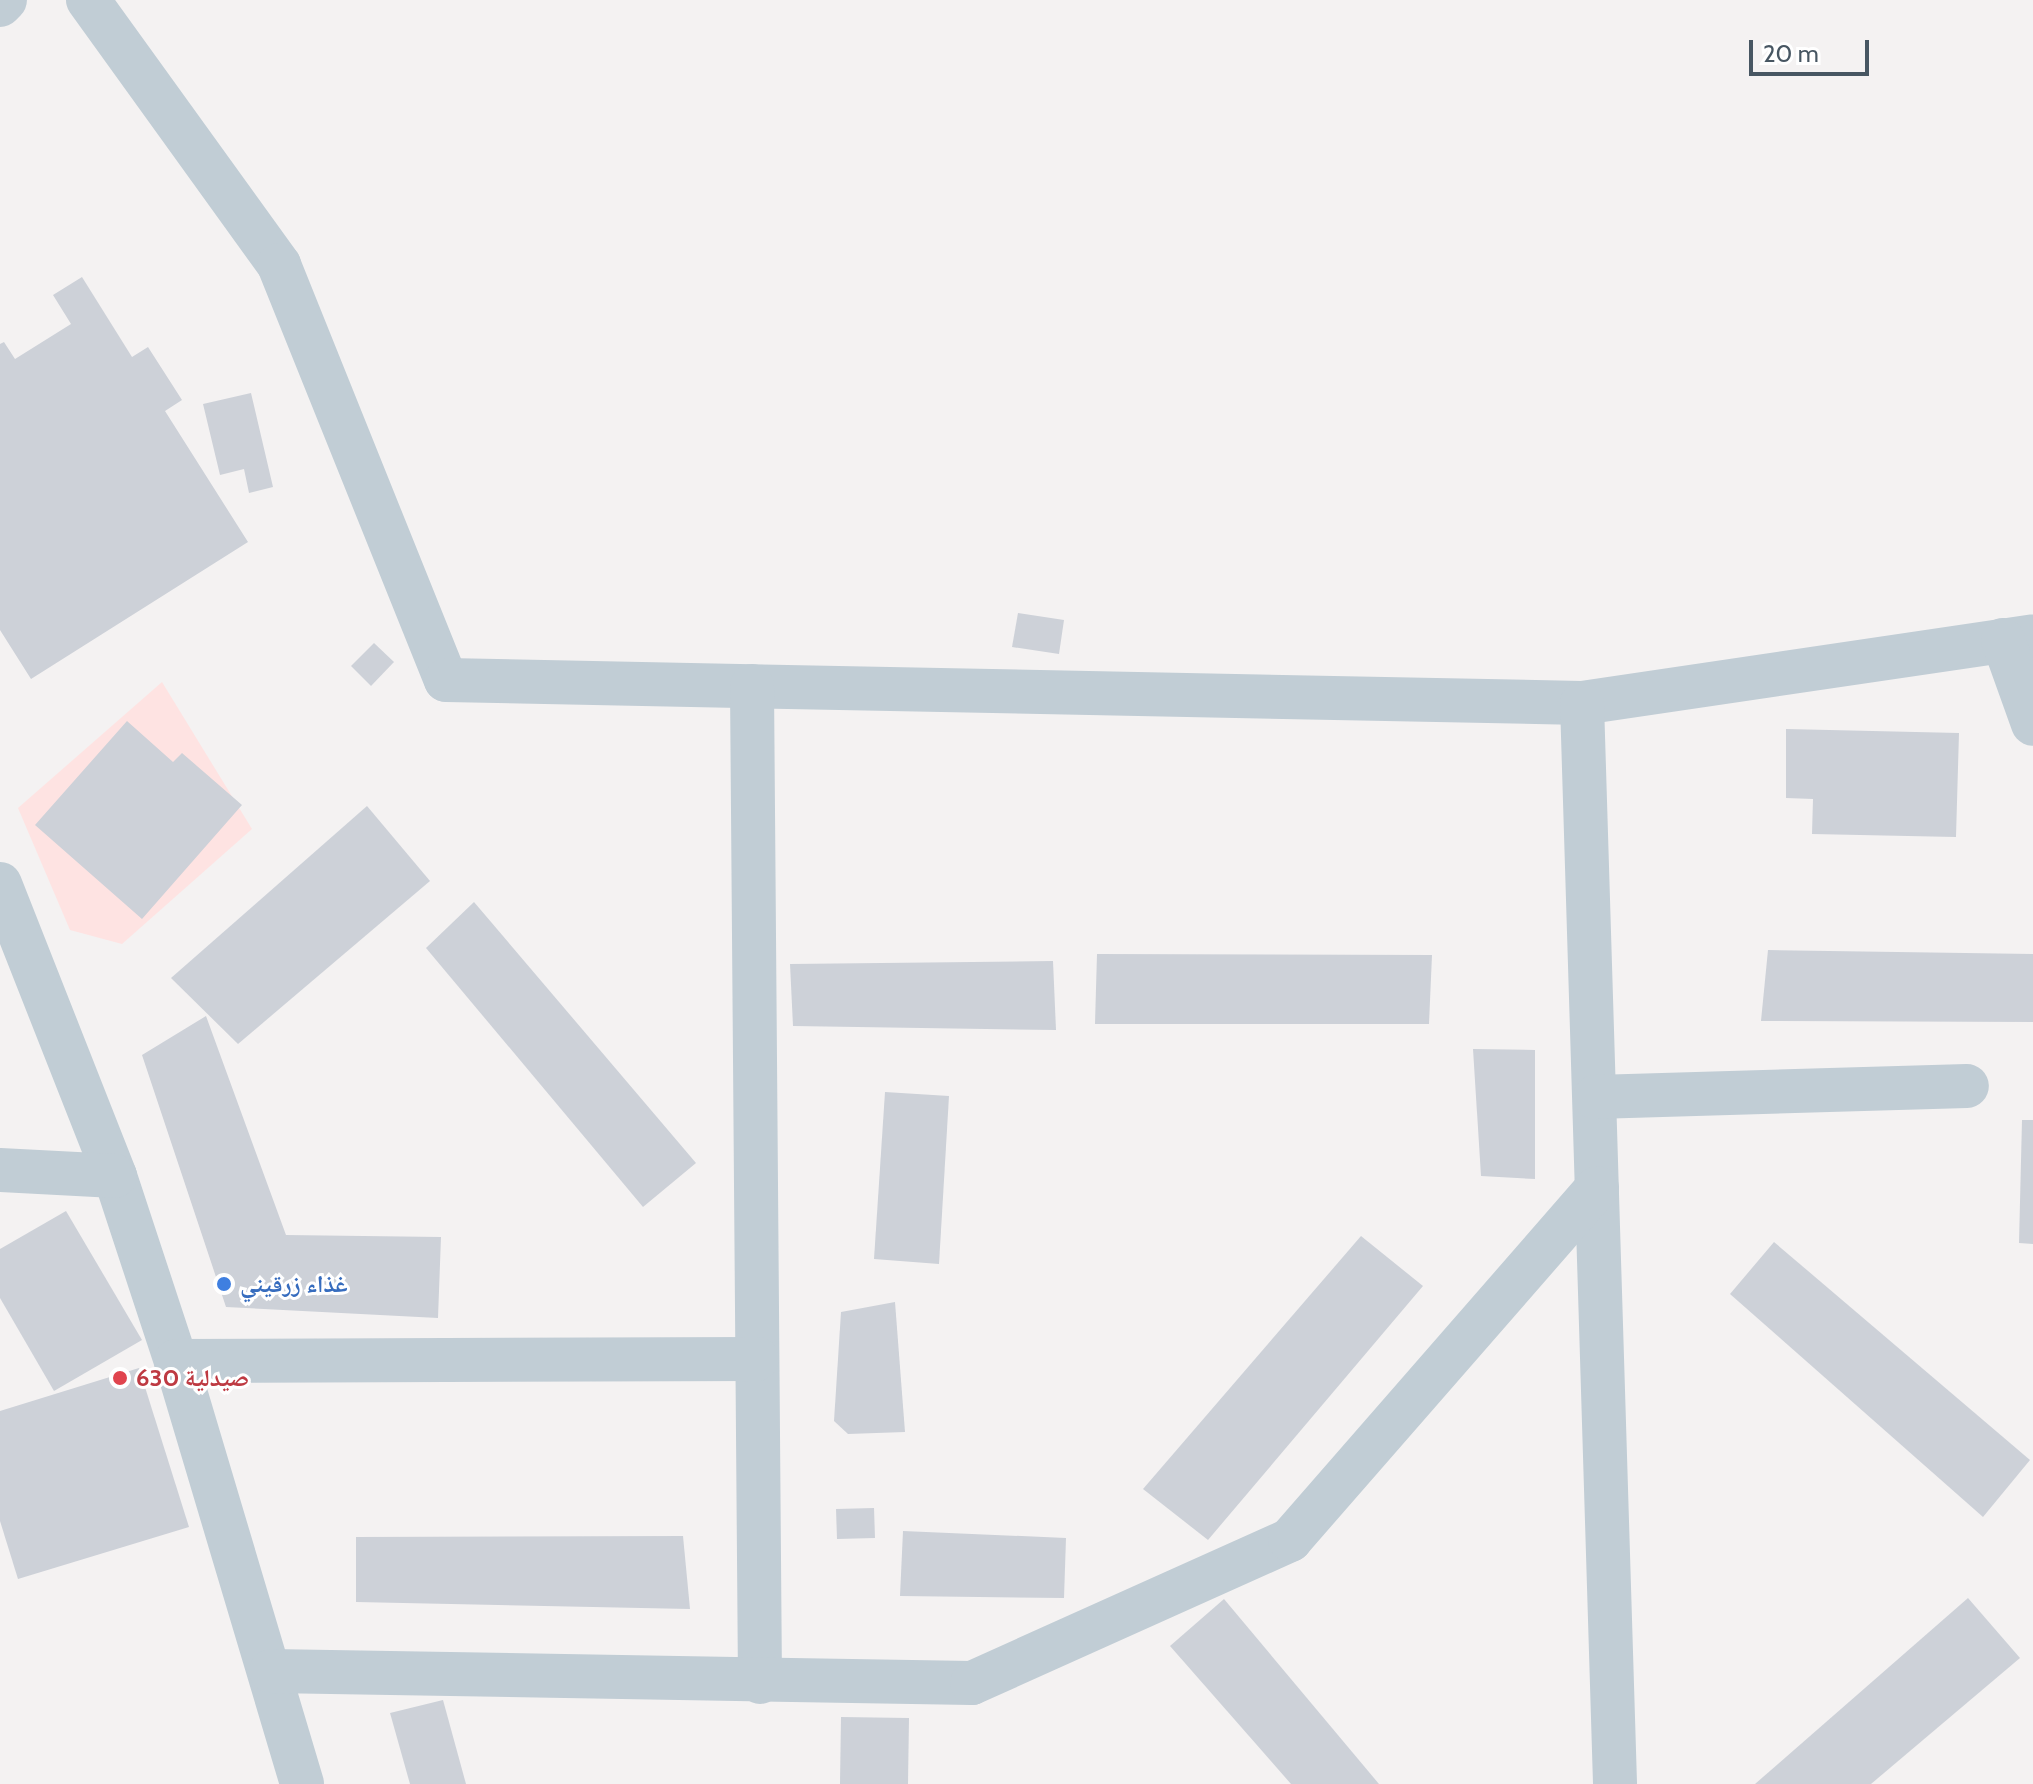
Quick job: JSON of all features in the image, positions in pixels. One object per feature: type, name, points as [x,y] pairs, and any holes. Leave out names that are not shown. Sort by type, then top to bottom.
[{"type":"street","points":[[0,5],[5,0]]},
{"type":"street","points":[[88,0],[279,265],[446,680],[1582,703],[2018,638],[2033,724]]},
{"type":"street","points":[[752,686],[760,1682]]},
{"type":"street","points":[[1582,703],[1615,1784]]},
{"type":"street","points":[[0,884],[115,1176],[176,1361],[271,1671],[302,1784]]},
{"type":"street","points":[[1595,1097],[1967,1086]]},
{"type":"street","points":[[0,1170],[115,1176]]},
{"type":"street","points":[[271,1671],[760,1682],[972,1683],[1290,1540],[1597,1188]]},
{"type":"street","points":[[176,1361],[757,1359]]},
{"type":"shaded area","points":[[162,682],[252,829],[122,944],[70,930],[18,808]]},
{"type":"building","points":[[82,277],[132,357],[148,347],[182,400],[165,411],[248,542],[31,679],[0,630],[0,344],[4,342],[15,359],[71,324],[53,295]]},
{"type":"building","points":[[251,393],[273,487],[249,493],[244,469],[220,475],[203,404]]},
{"type":"building","points":[[1018,613],[1064,620],[1059,654],[1012,647]]},
{"type":"building","points":[[374,643],[394,662],[371,686],[351,666]]},
{"type":"building","points":[[127,721],[173,762],[182,753],[242,805],[142,919],[35,825]]},
{"type":"building","points":[[1786,729],[1959,733],[1956,837],[1812,834],[1813,799],[1786,798]]},
{"type":"building","points":[[367,806],[430,881],[238,1044],[171,978]]},
{"type":"building","points":[[474,902],[696,1163],[643,1207],[426,948]]},
{"type":"building","points":[[1768,950],[2033,954],[2033,1022],[1761,1021]]},
{"type":"building","points":[[1097,954],[1432,955],[1429,1024],[1095,1024]]},
{"type":"building","points":[[1053,961],[1056,1030],[793,1026],[790,964]]},
{"type":"building","points":[[206,1016],[286,1235],[441,1237],[438,1318],[226,1307],[142,1055]]},
{"type":"building","points":[[1473,1049],[1535,1050],[1535,1179],[1481,1176]]},
{"type":"building","points":[[885,1092],[949,1096],[939,1264],[874,1259]]},
{"type":"building","points":[[2022,1120],[2033,1120],[2033,1244],[2019,1243]]},
{"type":"building","points":[[66,1211],[142,1340],[54,1391],[0,1298],[0,1249]]},
{"type":"building","points":[[1361,1236],[1423,1286],[1208,1540],[1143,1489]]},
{"type":"building","points":[[1774,1242],[2030,1460],[1983,1517],[1730,1294]]},
{"type":"building","points":[[895,1302],[905,1432],[848,1434],[834,1421],[841,1312]]},
{"type":"building","points":[[139,1368],[189,1527],[18,1579],[0,1521],[0,1411]]},
{"type":"building","points":[[874,1508],[875,1538],[837,1539],[836,1509]]},
{"type":"building","points":[[903,1531],[1066,1538],[1064,1598],[900,1596]]},
{"type":"building","points":[[683,1536],[690,1609],[356,1602],[356,1537]]},
{"type":"building","points":[[1968,1598],[2020,1658],[1871,1784],[1755,1784]]},
{"type":"building","points":[[1224,1599],[1379,1784],[1291,1784],[1170,1646]]},
{"type":"building","points":[[443,1700],[466,1784],[410,1784],[390,1713]]},
{"type":"building","points":[[841,1717],[909,1718],[908,1784],[840,1784]]},
{"type":"place","name":"غذاء زرقيني","points":[[224,1284]]},
{"type":"place","name":"صيدلية 630","points":[[120,1378]]}]
